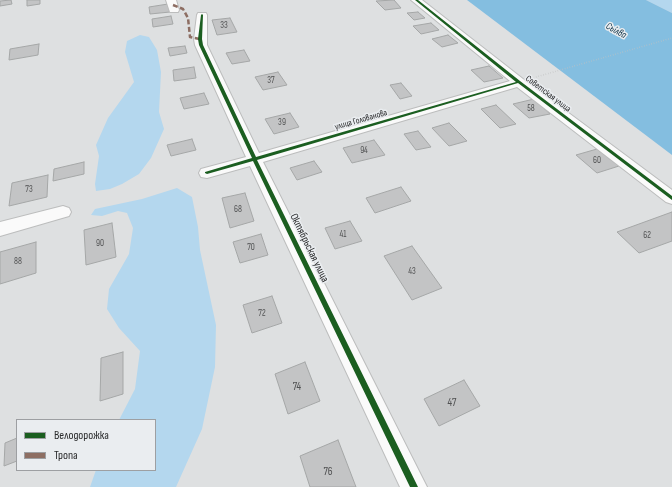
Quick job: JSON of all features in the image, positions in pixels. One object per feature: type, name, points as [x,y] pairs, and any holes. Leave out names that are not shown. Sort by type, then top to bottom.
[{"type":"street","points":[[171,0],[174,10]]},
{"type":"street","name":"Советская улица","points":[[416,0],[525,80],[672,198]]},
{"type":"street","name":"Октябрьская улица","points":[[202,15],[201,45],[255,160],[414,487]]},
{"type":"street","name":"улица Голованова","points":[[207,173],[525,80]]},
{"type":"street","points":[[0,229],[62,212]]},
{"type":"path","points":[[525,80],[672,38]]},
{"type":"shaded area","points":[[646,0],[672,0],[672,13]]},
{"type":"shaded area","points":[[140,35],[149,37],[157,50],[161,72],[159,112],[164,129],[151,158],[139,174],[110,189],[96,191],[95,184],[99,156],[96,145],[108,118],[134,82],[125,52],[127,41]]},
{"type":"shaded area","points":[[177,188],[192,197],[198,227],[200,250],[216,325],[215,367],[202,429],[176,487],[90,487],[96,471],[156,471],[156,419],[120,419],[135,389],[140,351],[119,328],[107,309],[109,289],[129,254],[133,228],[127,213],[118,211],[102,216],[91,215],[95,209],[142,199]]},
{"type":"water","name":"Сы́лва","points":[[467,0],[646,0],[672,13],[672,155]]},
{"type":"building","points":[[11,0],[12,4],[0,6],[0,1]]},
{"type":"building","points":[[27,0],[40,0],[40,4],[27,6]]},
{"type":"building","points":[[394,0],[401,8],[385,10],[376,1]]},
{"type":"building","points":[[168,4],[170,12],[150,14],[149,7]]},
{"type":"building","points":[[418,12],[425,18],[414,20],[407,13]]},
{"type":"building","points":[[171,16],[173,24],[153,27],[152,19]]},
{"type":"building","points":[[230,18],[237,32],[217,35],[212,20]]},
{"type":"building","points":[[431,23],[439,30],[421,34],[413,26]]},
{"type":"building","points":[[448,35],[458,43],[442,47],[432,39]]},
{"type":"building","points":[[39,44],[38,55],[9,60],[10,49]]},
{"type":"building","points":[[185,46],[187,53],[170,56],[168,48]]},
{"type":"building","points":[[244,50],[250,61],[232,64],[226,53]]},
{"type":"building","points":[[489,66],[503,78],[484,82],[471,70]]},
{"type":"building","points":[[194,67],[196,78],[174,81],[173,70]]},
{"type":"building","points":[[278,72],[287,85],[263,90],[255,77]]},
{"type":"building","points":[[401,83],[412,96],[400,99],[390,85]]},
{"type":"building","points":[[204,93],[209,104],[184,109],[180,98]]},
{"type":"building","points":[[534,99],[550,114],[529,118],[513,104]]},
{"type":"building","points":[[496,105],[516,124],[500,128],[481,109]]},
{"type":"building","points":[[290,113],[299,127],[274,134],[265,119]]},
{"type":"building","points":[[449,123],[467,141],[449,146],[432,128]]},
{"type":"building","points":[[418,131],[431,147],[416,150],[404,134]]},
{"type":"building","points":[[192,139],[196,150],[171,156],[167,145]]},
{"type":"building","points":[[374,140],[385,155],[352,163],[343,148]]},
{"type":"building","points":[[597,149],[619,166],[597,173],[576,155]]},
{"type":"building","points":[[314,161],[322,172],[297,180],[290,168]]},
{"type":"building","points":[[84,162],[84,174],[53,181],[54,169]]},
{"type":"building","points":[[48,175],[47,197],[9,206],[12,183]]},
{"type":"building","points":[[401,187],[411,201],[375,213],[366,198]]},
{"type":"building","points":[[245,193],[254,221],[230,228],[222,198]]},
{"type":"building","points":[[672,212],[672,241],[639,253],[617,232]]},
{"type":"building","points":[[350,221],[362,241],[335,249],[325,228]]},
{"type":"building","points":[[112,223],[116,257],[86,265],[84,230]]},
{"type":"building","points":[[261,234],[268,255],[240,263],[233,242]]},
{"type":"building","points":[[36,242],[36,273],[0,284],[0,252]]},
{"type":"building","points":[[412,246],[442,288],[412,300],[384,256]]},
{"type":"building","points":[[272,296],[282,323],[252,333],[243,305]]},
{"type":"building","points":[[123,352],[123,394],[100,401],[101,358]]},
{"type":"building","points":[[305,362],[320,401],[288,414],[275,374]]},
{"type":"building","points":[[464,380],[480,406],[439,426],[424,399]]},
{"type":"building","points":[[16,438],[16,461],[4,466],[5,443]]},
{"type":"building","points":[[338,440],[356,487],[310,487],[300,456]]},
{"type":"marked path","points":[[173,5],[183,9],[188,18],[190,37],[200,39]]},
{"type":"cycle path","points":[[416,0],[519,82],[672,198]]},
{"type":"cycle path","points":[[202,15],[201,45],[255,160],[414,487]]},
{"type":"cycle path","points":[[207,173],[519,82]]}]
